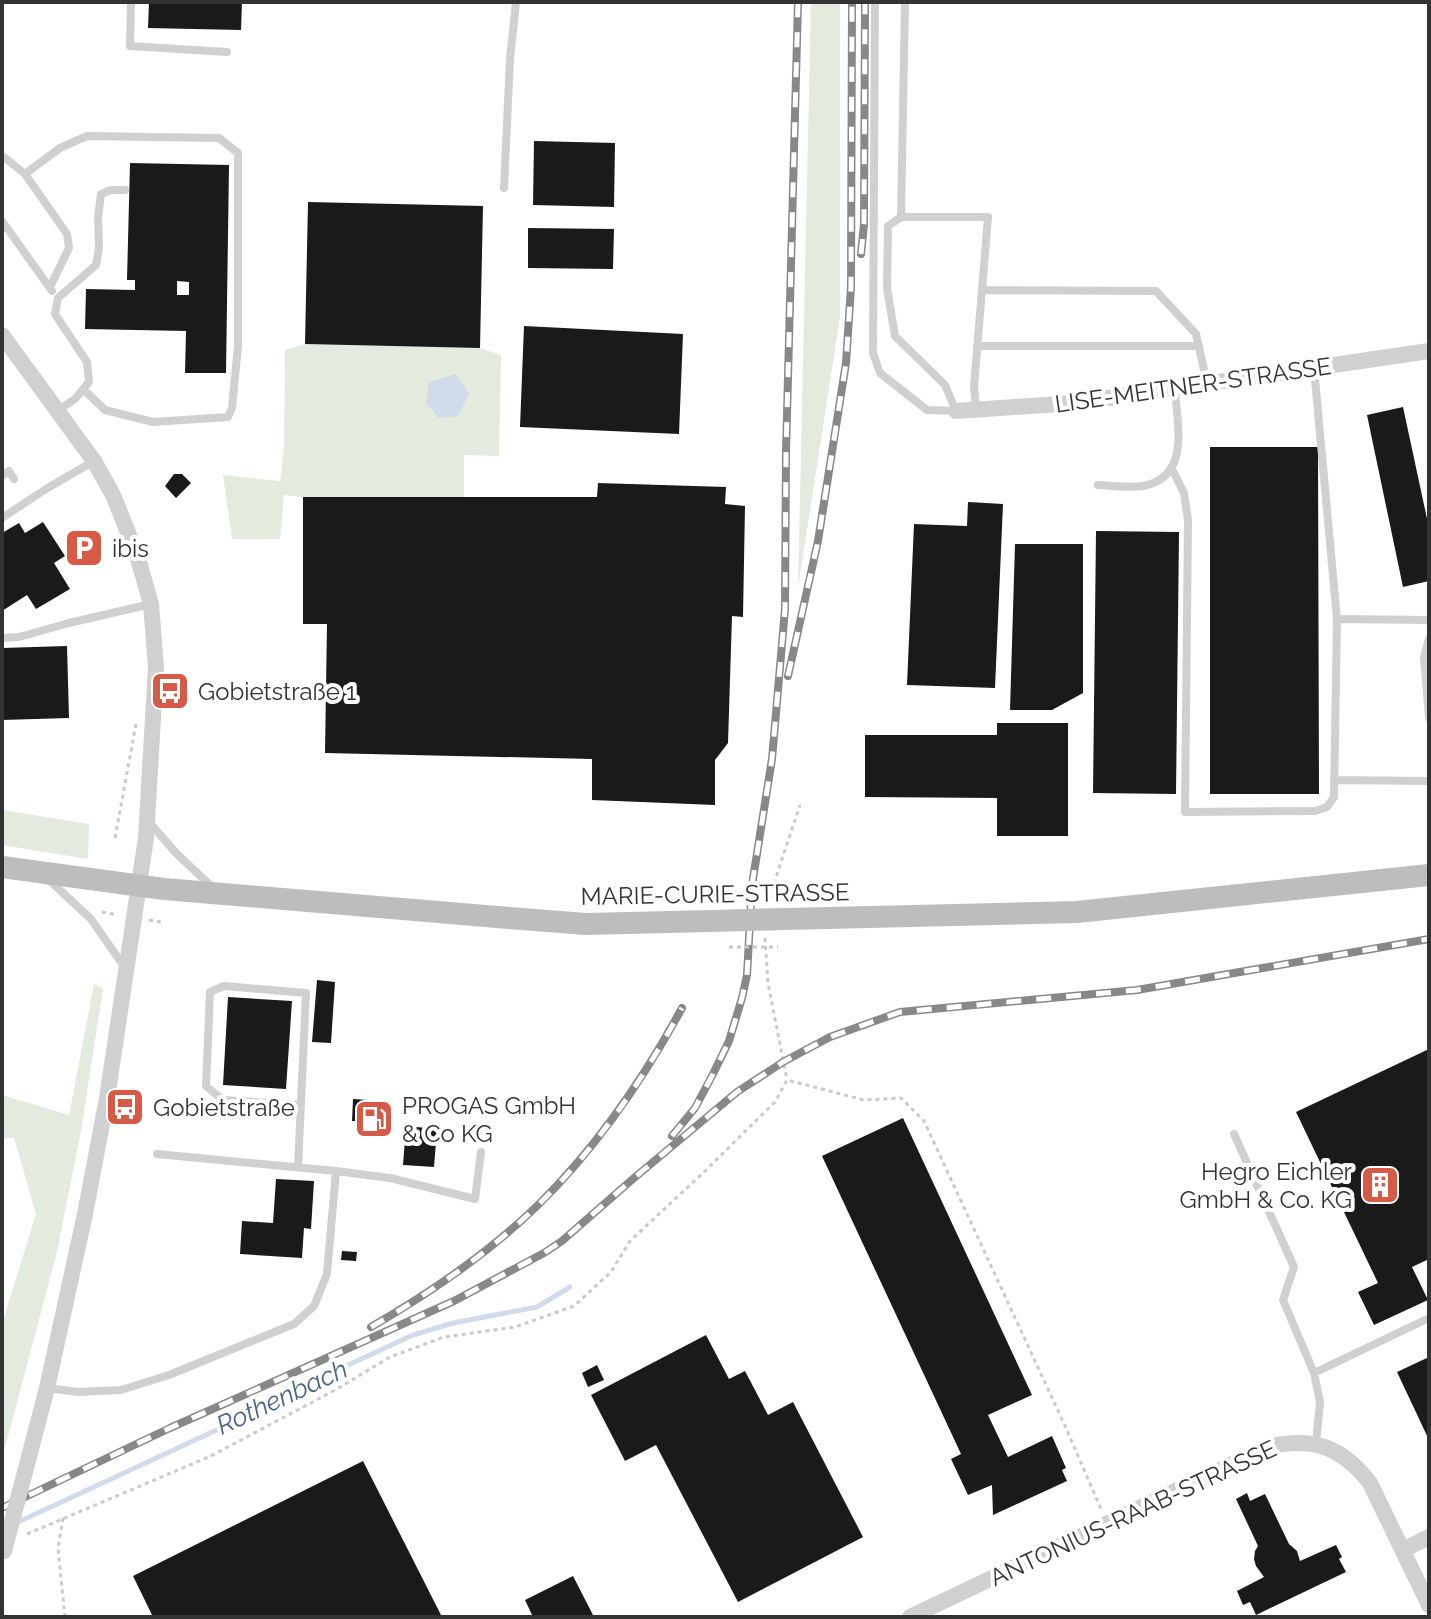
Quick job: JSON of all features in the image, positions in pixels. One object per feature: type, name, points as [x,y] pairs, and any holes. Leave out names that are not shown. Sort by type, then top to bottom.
[{"type":"main road","name":"MARIE-CURIE-STRASSE","points":[[2,867],[218,893],[586,924],[711,921],[777,911],[1077,912],[1429,875]]},
{"type":"street","points":[[2,336],[94,461],[113,495],[137,555],[151,604],[156,667],[147,820],[107,1098],[47,1388],[3,1555]]},
{"type":"street","name":"LISE-MEITNER-STRASSE","points":[[956,411],[1074,403],[1429,351]]},
{"type":"street","name":"ANTONIUS-RAAB-STRASSE","points":[[910,1617],[1268,1447],[1288,1442],[1316,1443]]},
{"type":"street","points":[[1316,1443],[1338,1452],[1358,1467],[1370,1483],[1429,1605]]},
{"type":"street","points":[[1403,1550],[1429,1537]]},
{"type":"lane","points":[[131,2],[130,46],[227,52]]},
{"type":"lane","points":[[504,188],[516,2]]},
{"type":"lane","points":[[875,2],[873,353],[880,373],[927,410],[956,411],[945,385],[895,336],[887,288],[888,226],[901,217],[988,217],[974,386],[976,409]]},
{"type":"lane","points":[[901,217],[905,2]]},
{"type":"lane","points":[[25,174],[60,148],[87,136],[219,138],[238,153],[238,346],[232,408],[228,417],[153,422],[105,410],[83,389]]},
{"type":"lane","points":[[2,158],[25,174],[67,234],[69,248],[50,287]]},
{"type":"lane","points":[[57,411],[75,399],[89,382],[87,362],[55,314],[58,298],[96,265],[101,194],[125,190]]},
{"type":"lane","points":[[2,221],[58,298]]},
{"type":"lane","points":[[982,290],[1156,291],[1196,334],[1207,384]]},
{"type":"lane","points":[[977,346],[1199,346]]},
{"type":"lane","points":[[1172,469],[1184,493],[1188,520],[1185,812],[1315,811],[1327,807],[1334,797],[1337,619],[1314,368]]},
{"type":"lane","points":[[1098,485],[1140,487],[1159,482],[1172,469],[1178,457],[1175,389]]},
{"type":"lane","points":[[2,518],[94,461]]},
{"type":"lane","points":[[2,476],[9,471],[14,479]]},
{"type":"lane","points":[[2,638],[19,637],[151,604]]},
{"type":"lane","points":[[1337,619],[1429,620]]},
{"type":"lane","points":[[1429,639],[1424,657],[1429,718]]},
{"type":"lane","points":[[1334,780],[1429,781]]},
{"type":"lane","points":[[147,820],[218,893]]},
{"type":"lane","points":[[41,873],[91,919],[126,970]]},
{"type":"lane","points":[[298,1167],[301,1105],[306,993],[224,986],[210,992],[206,1086],[223,1100],[301,1105]]},
{"type":"lane","points":[[1234,1134],[1294,1267],[1283,1300],[1314,1373],[1320,1402],[1316,1443]]},
{"type":"lane","points":[[157,1154],[390,1178],[475,1199],[481,1152]]},
{"type":"lane","points":[[47,1388],[78,1392],[121,1390],[169,1375],[294,1324],[314,1306],[327,1274],[336,1171]]},
{"type":"lane","points":[[1314,1373],[1429,1318]]},
{"type":"path","points":[[115,838],[136,722]]},
{"type":"path","points":[[777,911],[772,889],[800,805]]},
{"type":"path","points":[[26,1534],[211,1456],[390,1357],[444,1337],[515,1327],[574,1306],[611,1272],[630,1241],[775,1102],[787,1080],[768,983],[765,932]]},
{"type":"path","points":[[729,947],[778,947]]},
{"type":"path","points":[[787,1080],[864,1100],[901,1098],[924,1121],[1107,1523]]},
{"type":"path","points":[[63,1518],[58,1548],[65,1617]]},
{"type":"shaded area","points":[[811,2],[840,2],[840,317],[798,588]]},
{"type":"shaded area","points":[[305,344],[480,348],[501,355],[499,456],[464,455],[464,498],[284,495],[280,539],[232,539],[223,475],[280,481],[284,448],[285,350]]},
{"type":"shaded area","points":[[2,810],[89,824],[88,859],[2,845]]},
{"type":"shaded area","points":[[94,984],[103,989],[81,1131],[57,1252],[2,1459],[2,1324],[36,1214],[14,1138],[2,1139],[2,1095],[69,1115]]},
{"type":"water","points":[[456,374],[469,394],[458,416],[439,418],[426,403],[429,382]]},
{"type":"building","points":[[149,2],[242,2],[241,30],[148,28]]},
{"type":"building","points":[[534,141],[615,143],[614,207],[533,205]]},
{"type":"building","points":[[130,163],[229,165],[226,373],[185,373],[186,331],[85,329],[86,289],[135,290],[135,280],[127,280]],"holes":[[[177,281],[189,282],[189,295],[177,295]]]},
{"type":"building","points":[[308,202],[483,206],[480,348],[305,344]]},
{"type":"building","points":[[528,228],[614,229],[613,269],[528,268]]},
{"type":"building","points":[[524,326],[683,334],[679,434],[520,427]]},
{"type":"building","points":[[1403,407],[1429,528],[1429,581],[1403,587],[1367,415]]},
{"type":"building","points":[[1210,447],[1318,447],[1319,794],[1210,794]]},
{"type":"building","points":[[174,474],[182,474],[191,483],[176,498],[165,486]]},
{"type":"building","points":[[598,483],[726,487],[725,504],[745,506],[743,617],[732,616],[728,743],[715,760],[715,805],[592,800],[592,759],[325,753],[327,624],[303,624],[303,497],[597,497]]},
{"type":"building","points":[[968,502],[1003,504],[995,688],[907,685],[914,524],[967,526]]},
{"type":"building","points":[[43,522],[65,556],[54,563],[70,589],[36,609],[27,595],[2,611],[2,533],[19,523],[25,533]]},
{"type":"building","points":[[1096,531],[1179,532],[1176,794],[1093,793]]},
{"type":"building","points":[[1015,544],[1083,544],[1083,693],[1052,710],[1010,710]]},
{"type":"building","points":[[67,646],[69,718],[2,720],[2,648]]},
{"type":"building","points":[[997,723],[1068,723],[1068,836],[997,836],[997,798],[865,797],[865,735],[997,735]]},
{"type":"building","points":[[317,980],[335,982],[331,1043],[312,1042]]},
{"type":"building","points":[[228,997],[292,1001],[286,1089],[223,1085]]},
{"type":"building","name":"Hegro Eichler GmbH & Co. KG","points":[[1429,1049],[1429,1259],[1412,1267],[1428,1300],[1374,1325],[1358,1292],[1378,1283],[1296,1112]]},
{"type":"building","points":[[353,1099],[385,1101],[384,1122],[352,1121]]},
{"type":"building","points":[[903,1118],[1032,1395],[988,1415],[1008,1457],[1052,1436],[1066,1468],[1062,1470],[1067,1481],[993,1515],[992,1485],[968,1495],[951,1459],[961,1454],[822,1156]]},
{"type":"building","points":[[406,1126],[437,1129],[434,1167],[403,1165]]},
{"type":"building","points":[[276,1179],[314,1181],[311,1229],[304,1228],[302,1258],[240,1254],[242,1221],[273,1223]]},
{"type":"building","points":[[342,1251],[357,1252],[356,1261],[341,1260]]},
{"type":"building","points":[[706,1335],[729,1379],[745,1371],[768,1415],[793,1402],[863,1537],[738,1602],[656,1445],[625,1461],[591,1395]]},
{"type":"building","points":[[1429,1357],[1429,1440],[1397,1372]]},
{"type":"building","points":[[597,1365],[604,1380],[588,1387],[582,1373]]},
{"type":"building","points":[[363,1461],[442,1617],[153,1617],[133,1576]]},
{"type":"building","points":[[1247,1493],[1250,1501],[1265,1494],[1300,1561],[1336,1545],[1346,1572],[1256,1615],[1250,1602],[1243,1605],[1237,1591],[1264,1577],[1254,1559],[1258,1546],[1236,1499]]},
{"type":"building","points":[[573,1576],[594,1617],[533,1617],[525,1600]]},
{"type":"waterway","name":"Rothenbach","points":[[14,1524],[413,1335],[453,1323],[537,1307],[570,1287]]},
{"type":"railway","points":[[672,1136],[695,1108],[713,1074],[729,1041],[742,998],[747,975],[752,885],[772,759],[785,609],[798,2]]},
{"type":"railway","points":[[788,676],[818,541],[846,363],[851,287],[852,2]]},
{"type":"railway","points":[[861,254],[864,224],[865,2]]},
{"type":"railway","points":[[2,1508],[170,1428],[454,1301],[544,1253],[737,1092],[783,1062],[830,1037],[900,1012],[1137,990],[1429,939]]},
{"type":"railway","points":[[371,1327],[500,1240],[560,1183],[618,1112],[682,1008]]},
{"type":"place","name":"ibis","points":[[84,548]]},
{"type":"place","name":"Gobietstraße 1","points":[[170,691]]},
{"type":"place","name":"Gobietstraße","points":[[125,1107]]},
{"type":"place","name":"PROGAS GmbH & Co KG","points":[[374,1119]]},
{"type":"place","name":"Hegro Eichler GmbH & Co. KG","points":[[1380,1185]]}]
